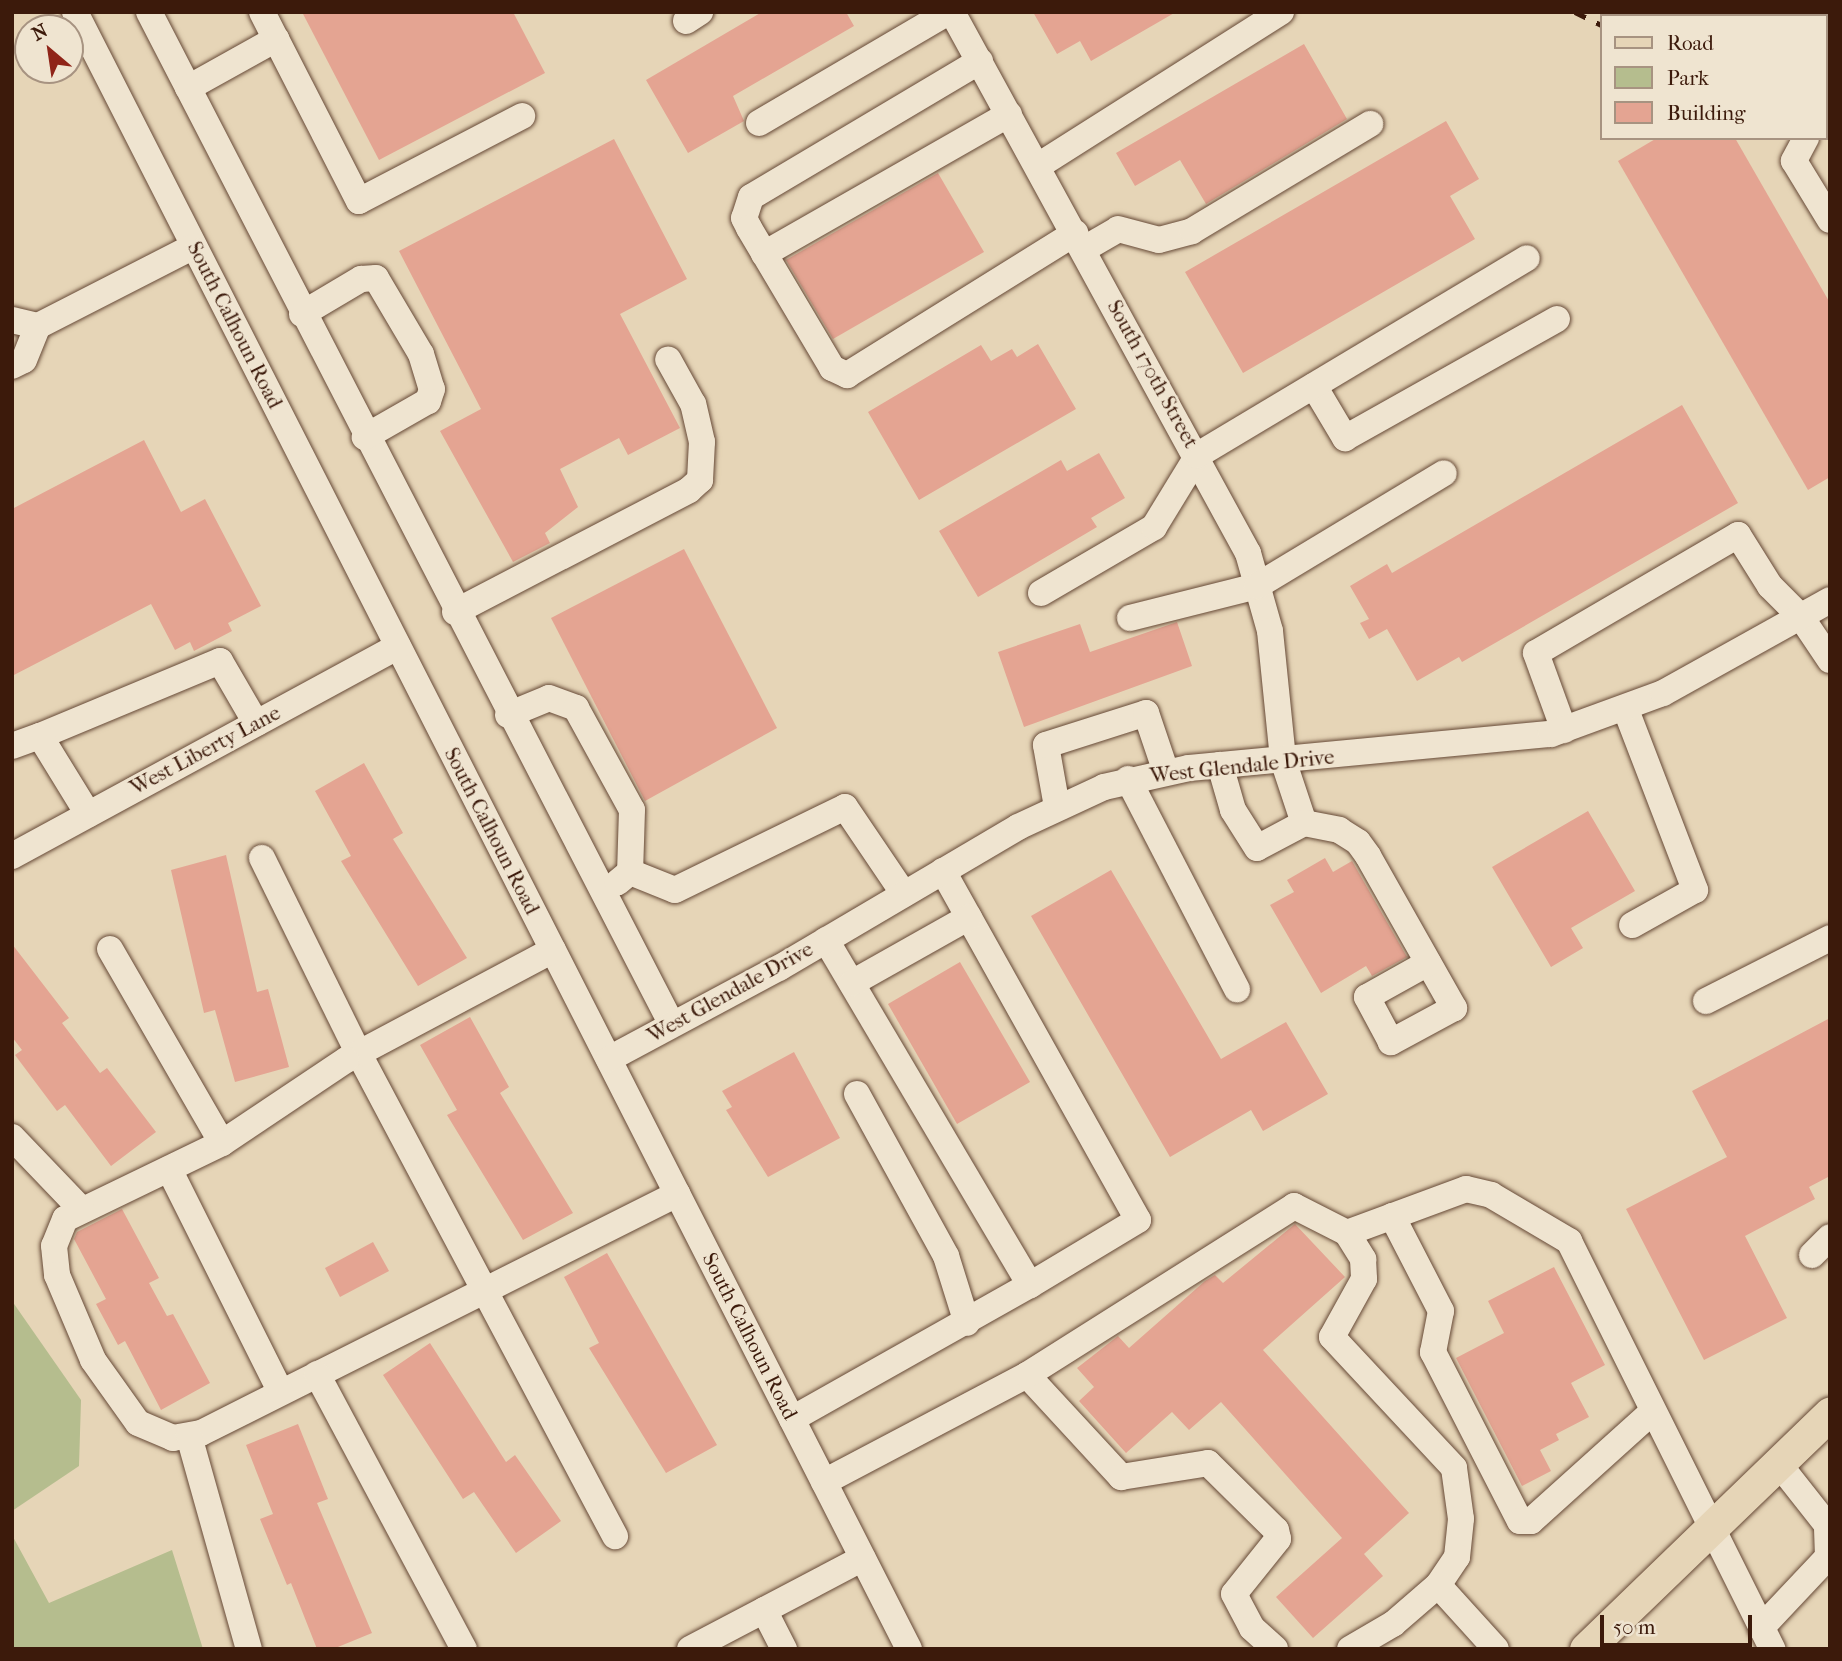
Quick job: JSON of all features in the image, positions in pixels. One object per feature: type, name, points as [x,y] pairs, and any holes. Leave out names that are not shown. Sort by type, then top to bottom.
[{"type":"main road","points":[[1586,1649],[1830,1413]]},
{"type":"street","name":"South Calhoun Road","points":[[75,12],[909,1649]]},
{"type":"street","points":[[149,12],[600,894],[671,1023]]},
{"type":"street","points":[[262,12],[359,201],[522,116]]},
{"type":"street","points":[[759,123],[950,12]]},
{"type":"street","name":"South 170th Street","points":[[950,12],[1080,241],[1236,527],[1270,631],[1283,760],[1304,823]]},
{"type":"street","points":[[1038,166],[1282,12]]},
{"type":"street","points":[[188,88],[276,39]]},
{"type":"street","points":[[980,61],[751,197],[744,218],[832,368],[848,375],[1080,241],[1118,229],[1159,240],[1192,231],[1370,124]]},
{"type":"street","points":[[764,254],[1009,114]]},
{"type":"street","points":[[1805,140],[1794,161],[1830,220]]},
{"type":"street","points":[[12,366],[24,360],[25,323],[194,246]]},
{"type":"street","points":[[1041,593],[1154,527],[1198,455],[1527,258]]},
{"type":"street","points":[[302,314],[361,279],[376,278],[421,354],[432,389],[428,401],[365,436]]},
{"type":"street","points":[[1314,386],[1346,438],[1557,319]]},
{"type":"street","points":[[455,612],[690,490],[700,480],[702,442],[693,404],[668,359]]},
{"type":"street","points":[[1130,618],[1257,586],[1444,473]]},
{"type":"street","points":[[1564,730],[1536,653],[1738,535],[1770,586],[1801,617],[1830,660]]},
{"type":"street","name":"West Glendale Drive","points":[[608,1059],[827,940],[1057,807],[1128,779],[1220,765],[1470,746],[1564,730],[1626,710],[1830,600]]},
{"type":"street","name":"West Liberty Lane","points":[[12,856],[398,646]]},
{"type":"street","points":[[12,746],[220,661],[256,723]]},
{"type":"street","points":[[508,715],[549,698],[576,708],[632,810],[630,872]]},
{"type":"street","points":[[1626,710],[1695,890],[1632,925]]},
{"type":"street","points":[[1057,807],[1046,745],[1146,713],[1166,772]]},
{"type":"street","points":[[40,736],[88,814]]},
{"type":"street","points":[[1220,765],[1233,810],[1257,848],[1304,823],[1339,830],[1357,842],[1428,963]]},
{"type":"street","points":[[1128,779],[1237,989]]},
{"type":"street","points":[[630,872],[675,890],[845,807],[904,894]]},
{"type":"street","points":[[262,858],[359,1054],[488,1291],[615,1536]]},
{"type":"street","points":[[792,1419],[967,1322],[1138,1220],[943,871]]},
{"type":"street","points":[[600,894],[630,872]]},
{"type":"street","points":[[852,983],[969,917]]},
{"type":"street","points":[[1706,1001],[1830,938]]},
{"type":"street","points":[[827,940],[1030,1285]]},
{"type":"street","points":[[110,949],[222,1143]]},
{"type":"street","points":[[553,950],[359,1054],[222,1143],[65,1219],[54,1246],[57,1275],[93,1360],[138,1423],[155,1434],[189,1436],[488,1291],[677,1194]]},
{"type":"street","points":[[857,1094],[946,1256],[967,1322]]},
{"type":"street","points":[[12,1138],[81,1209]]},
{"type":"street","points":[[169,1169],[280,1391]]},
{"type":"street","points":[[1347,1233],[1466,1189],[1478,1190],[1569,1241],[1709,1530],[1767,1638],[1828,1557],[1827,1525],[1778,1463]]},
{"type":"street","points":[[824,1482],[1027,1375],[1287,1208],[1301,1209],[1347,1233],[1363,1259],[1364,1279],[1332,1337],[1454,1468],[1461,1518],[1457,1557],[1438,1585],[1393,1624],[1350,1649]]},
{"type":"street","points":[[1392,1216],[1441,1311],[1433,1352],[1520,1521],[1531,1521],[1652,1412]]},
{"type":"street","points":[[317,1374],[464,1649]]},
{"type":"street","points":[[1027,1375],[1121,1477],[1208,1463],[1276,1530],[1278,1539],[1234,1594],[1252,1628],[1275,1649]]},
{"type":"street","points":[[189,1436],[250,1649]]},
{"type":"street","points":[[690,1649],[863,1558]]},
{"type":"street","points":[[1438,1585],[1496,1649]]},
{"type":"street","points":[[764,1610],[784,1649]]},
{"type":"green space","points":[[12,1301],[81,1400],[79,1466],[12,1511]]},
{"type":"green space","points":[[12,1535],[49,1603],[172,1550],[203,1649],[12,1649]]},
{"type":"building","points":[[302,12],[513,12],[545,73],[379,160]]},
{"type":"building","points":[[762,12],[846,12],[854,26],[733,96],[744,121],[688,153],[646,80]]},
{"type":"building","points":[[1033,12],[1176,12],[1091,61],[1080,41],[1057,54]]},
{"type":"building","points":[[1304,44],[1347,119],[1206,204],[1180,160],[1135,186],[1116,153]]},
{"type":"building","points":[[1446,121],[1479,179],[1450,196],[1475,239],[1243,373],[1185,272]]},
{"type":"building","points":[[614,139],[687,279],[620,314],[680,428],[628,455],[619,438],[560,469],[578,507],[545,533],[550,543],[513,562],[440,431],[481,409],[399,251]]},
{"type":"building","points":[[1654,140],[1736,140],[1830,303],[1830,477],[1808,490],[1618,161]]},
{"type":"building","points":[[938,173],[984,252],[833,339],[786,260]]},
{"type":"building","points":[[1038,344],[1076,409],[919,500],[868,412],[981,345],[991,361],[1012,349],[1017,357]]},
{"type":"building","points":[[1682,405],[1738,503],[1462,662],[1459,657],[1417,681],[1387,629],[1369,639],[1360,623],[1369,619],[1350,586],[1387,564],[1392,573]]},
{"type":"building","points":[[144,440],[181,512],[205,499],[261,606],[228,623],[232,631],[194,651],[190,642],[175,650],[151,604],[12,676],[12,509]]},
{"type":"building","points":[[1099,453],[1125,498],[1091,518],[1097,527],[978,597],[939,531],[1061,460],[1067,471]]},
{"type":"building","points":[[684,549],[777,728],[645,801],[551,618]]},
{"type":"building","points":[[1177,622],[1192,666],[1024,727],[998,652],[1080,624],[1090,652]]},
{"type":"building","points":[[364,763],[403,833],[393,839],[467,958],[418,986],[341,861],[351,856],[315,791]]},
{"type":"building","points":[[1588,811],[1635,891],[1571,928],[1583,948],[1551,967],[1492,867]]},
{"type":"building","points":[[226,855],[257,992],[268,989],[289,1067],[235,1082],[215,1010],[204,1013],[171,870]]},
{"type":"building","points":[[1325,858],[1333,872],[1352,861],[1407,957],[1372,976],[1366,966],[1321,993],[1270,905],[1294,892],[1287,880]]},
{"type":"building","points":[[1111,870],[1221,1059],[1286,1022],[1328,1094],[1263,1131],[1251,1110],[1170,1157],[1031,916]]},
{"type":"building","points":[[12,944],[69,1018],[62,1023],[100,1073],[107,1068],[156,1132],[111,1166],[65,1105],[57,1111],[15,1055],[22,1050],[12,1037]]},
{"type":"building","points":[[960,962],[1030,1082],[957,1124],[888,1004]]},
{"type":"building","points":[[470,1017],[509,1087],[500,1093],[573,1213],[523,1240],[447,1115],[457,1110],[420,1045]]},
{"type":"building","points":[[1830,1018],[1830,1176],[1809,1187],[1815,1199],[1745,1236],[1787,1318],[1704,1360],[1626,1209],[1727,1157],[1692,1091]]},
{"type":"building","points":[[794,1052],[840,1138],[768,1177],[726,1110],[732,1107],[722,1091]]},
{"type":"building","points":[[122,1209],[159,1278],[149,1283],[167,1316],[173,1314],[210,1383],[161,1410],[125,1341],[118,1345],[96,1304],[106,1299],[74,1239],[77,1232]]},
{"type":"building","points":[[1295,1224],[1345,1277],[1263,1350],[1409,1513],[1364,1554],[1383,1576],[1313,1638],[1276,1597],[1342,1538],[1221,1402],[1189,1430],[1172,1412],[1126,1453],[1079,1401],[1094,1387],[1077,1368],[1118,1336],[1129,1348],[1205,1281],[1215,1275],[1223,1283]]},
{"type":"building","points":[[373,1242],[389,1271],[340,1297],[325,1268]]},
{"type":"building","points":[[607,1253],[717,1445],[666,1473],[589,1348],[599,1343],[564,1277]]},
{"type":"building","points":[[1554,1267],[1605,1365],[1571,1383],[1589,1417],[1556,1434],[1559,1440],[1540,1450],[1551,1471],[1522,1486],[1456,1358],[1504,1333],[1488,1301]]},
{"type":"building","points":[[430,1343],[506,1462],[515,1455],[561,1521],[516,1553],[474,1492],[463,1499],[383,1375]]},
{"type":"building","points":[[298,1424],[328,1499],[317,1503],[372,1633],[333,1649],[317,1649],[291,1583],[287,1585],[260,1519],[273,1514],[246,1445]]},
{"type":"railway","points":[[1575,12],[1601,25]]}]
